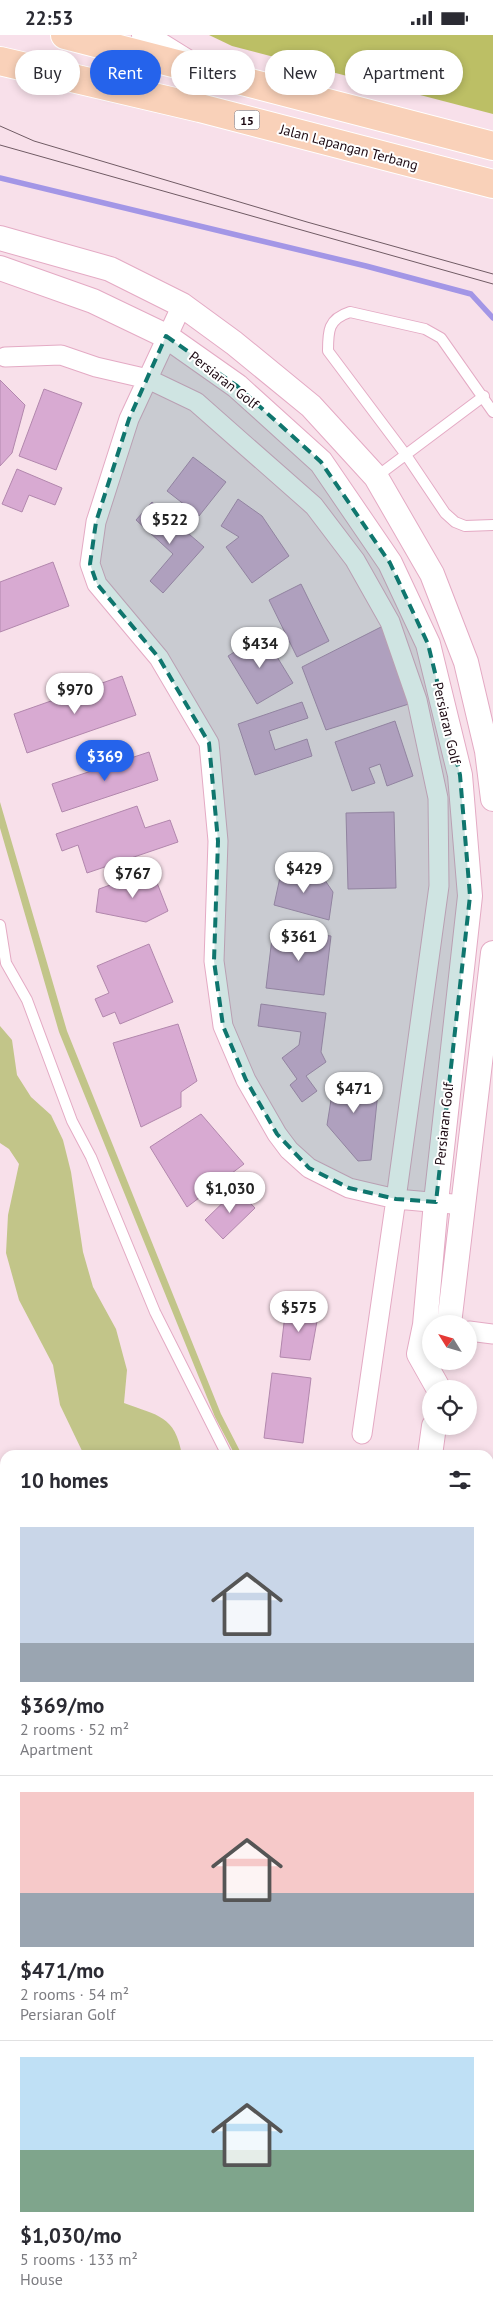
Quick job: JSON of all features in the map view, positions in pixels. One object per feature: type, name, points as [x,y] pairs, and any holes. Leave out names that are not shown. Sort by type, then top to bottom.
[{"type":"main road","points":[[65,35],[171,61]]},
{"type":"main road","name":"Jalan Lapangan Terbang","points":[[0,61],[209,110],[493,184]]},
{"type":"main road","points":[[255,83],[493,146]]},
{"type":"street","points":[[144,35],[171,52]]},
{"type":"street","points":[[0,238],[110,269],[182,305],[234,343],[311,407],[376,477],[432,574],[466,662],[487,751],[493,799]]},
{"type":"street","name":"Persiaran Golf","points":[[0,268],[94,301],[166,336],[237,386],[321,462],[390,563],[428,645],[460,775],[470,896],[436,1203],[429,1315]]},
{"type":"street","points":[[182,305],[129,419],[96,522],[90,565],[96,584],[159,658],[209,743],[218,841],[214,961],[223,1026],[246,1080],[289,1150],[308,1168],[327,1179],[349,1188],[396,1199],[464,1205]]},
{"type":"street","points":[[5,357],[61,355],[96,367],[148,379],[196,402],[314,506],[355,560],[390,622],[417,700],[438,798],[438,886],[362,1434]]},
{"type":"street","points":[[450,1315],[493,953]]},
{"type":"street","points":[[478,1332],[493,1334]]},
{"type":"street","name":"Persiaran Golf","points":[[422,1344],[419,1354],[422,1360]]},
{"type":"street","points":[[431,1450],[433,1435]]},
{"type":"lane","points":[[493,412],[484,396],[441,338],[425,329],[350,312],[339,315],[328,332],[328,351],[406,455],[445,513],[455,522],[465,526],[493,525]]},
{"type":"lane","points":[[376,477],[484,396]]},
{"type":"lane","points":[[0,925],[6,963],[28,1000],[72,1121],[91,1157],[155,1312],[225,1450]]},
{"type":"highlighted area","points":[[166,336],[237,386],[321,462],[390,563],[428,644],[460,775],[470,896],[436,1202],[396,1199],[349,1188],[309,1168],[277,1134],[246,1080],[223,1026],[214,961],[218,841],[209,743],[159,658],[97,584],[90,564],[96,522],[129,419]]},
{"type":"green space","points":[[209,35],[493,35],[493,114],[420,95],[463,95],[463,50],[345,50],[345,75],[335,73],[335,50],[265,50],[265,55],[255,52],[255,50],[232,46]]},
{"type":"green space","points":[[0,802],[67,1031],[221,1414],[239,1450],[232,1450],[215,1417],[59,1032],[0,828]]},
{"type":"green space","points":[[0,1026],[12,1040],[17,1075],[31,1097],[51,1115],[63,1140],[71,1172],[83,1252],[93,1287],[116,1329],[127,1370],[124,1403],[155,1415],[170,1424],[175,1432],[181,1450],[82,1450],[60,1405],[53,1365],[19,1300],[6,1253],[8,1215],[19,1164],[9,1149],[0,1143]]},
{"type":"building","points":[[0,380],[25,405],[12,453],[0,466]]},
{"type":"building","points":[[44,389],[82,403],[56,470],[19,456]]},
{"type":"building","points":[[193,457],[226,482],[199,516],[167,491]]},
{"type":"building","points":[[17,469],[62,488],[55,505],[29,495],[22,512],[2,504]]},
{"type":"building","points":[[238,499],[262,516],[289,556],[252,583],[226,547],[239,537],[221,526]]},
{"type":"building","points":[[152,502],[204,547],[163,593],[150,581],[173,554],[136,520]]},
{"type":"building","points":[[53,562],[69,606],[0,632],[0,582]]},
{"type":"building","points":[[301,584],[329,641],[297,657],[269,600]]},
{"type":"building","points":[[385,625],[412,703],[326,730],[302,667]]},
{"type":"building","points":[[263,634],[293,683],[257,704],[228,656]]},
{"type":"building","points":[[122,676],[136,715],[27,753],[14,714]]},
{"type":"building","points":[[302,702],[308,718],[269,731],[275,750],[307,739],[312,756],[255,775],[238,724]]},
{"type":"building","points":[[395,721],[413,776],[387,786],[380,764],[369,768],[375,783],[352,791],[335,742]]},
{"type":"building","points":[[149,752],[158,780],[62,812],[52,784]]},
{"type":"building","points":[[137,806],[145,828],[170,820],[178,842],[87,873],[78,845],[62,851],[56,834]]},
{"type":"building","points":[[394,812],[396,888],[348,889],[346,813]]},
{"type":"building","points":[[282,868],[322,876],[333,892],[329,920],[274,905]]},
{"type":"building","points":[[152,870],[168,911],[146,922],[96,912],[99,889]]},
{"type":"building","points":[[273,930],[331,936],[324,995],[266,988]]},
{"type":"building","points":[[149,944],[173,1002],[120,1024],[115,1012],[103,1017],[95,999],[109,993],[97,966]]},
{"type":"building","points":[[261,1004],[326,1013],[321,1052],[326,1062],[306,1076],[317,1091],[302,1102],[290,1085],[297,1079],[282,1058],[299,1045],[301,1032],[258,1026]]},
{"type":"building","points":[[178,1024],[197,1081],[181,1092],[181,1107],[141,1127],[113,1043]]},
{"type":"building","points":[[335,1075],[379,1082],[371,1160],[358,1161],[327,1125]]},
{"type":"building","points":[[201,1114],[244,1164],[187,1207],[150,1147]]},
{"type":"building","points":[[237,1189],[255,1208],[223,1239],[205,1220]]},
{"type":"building","points":[[286,1306],[319,1310],[310,1360],[280,1357]]},
{"type":"building","points":[[272,1373],[311,1378],[303,1443],[264,1438]]},
{"type":"waterway","points":[[0,178],[366,266],[471,294],[493,318]]},
{"type":"tram line","points":[[0,126],[34,141],[307,222],[493,274]]},
{"type":"tram line","points":[[0,145],[493,284]]}]
